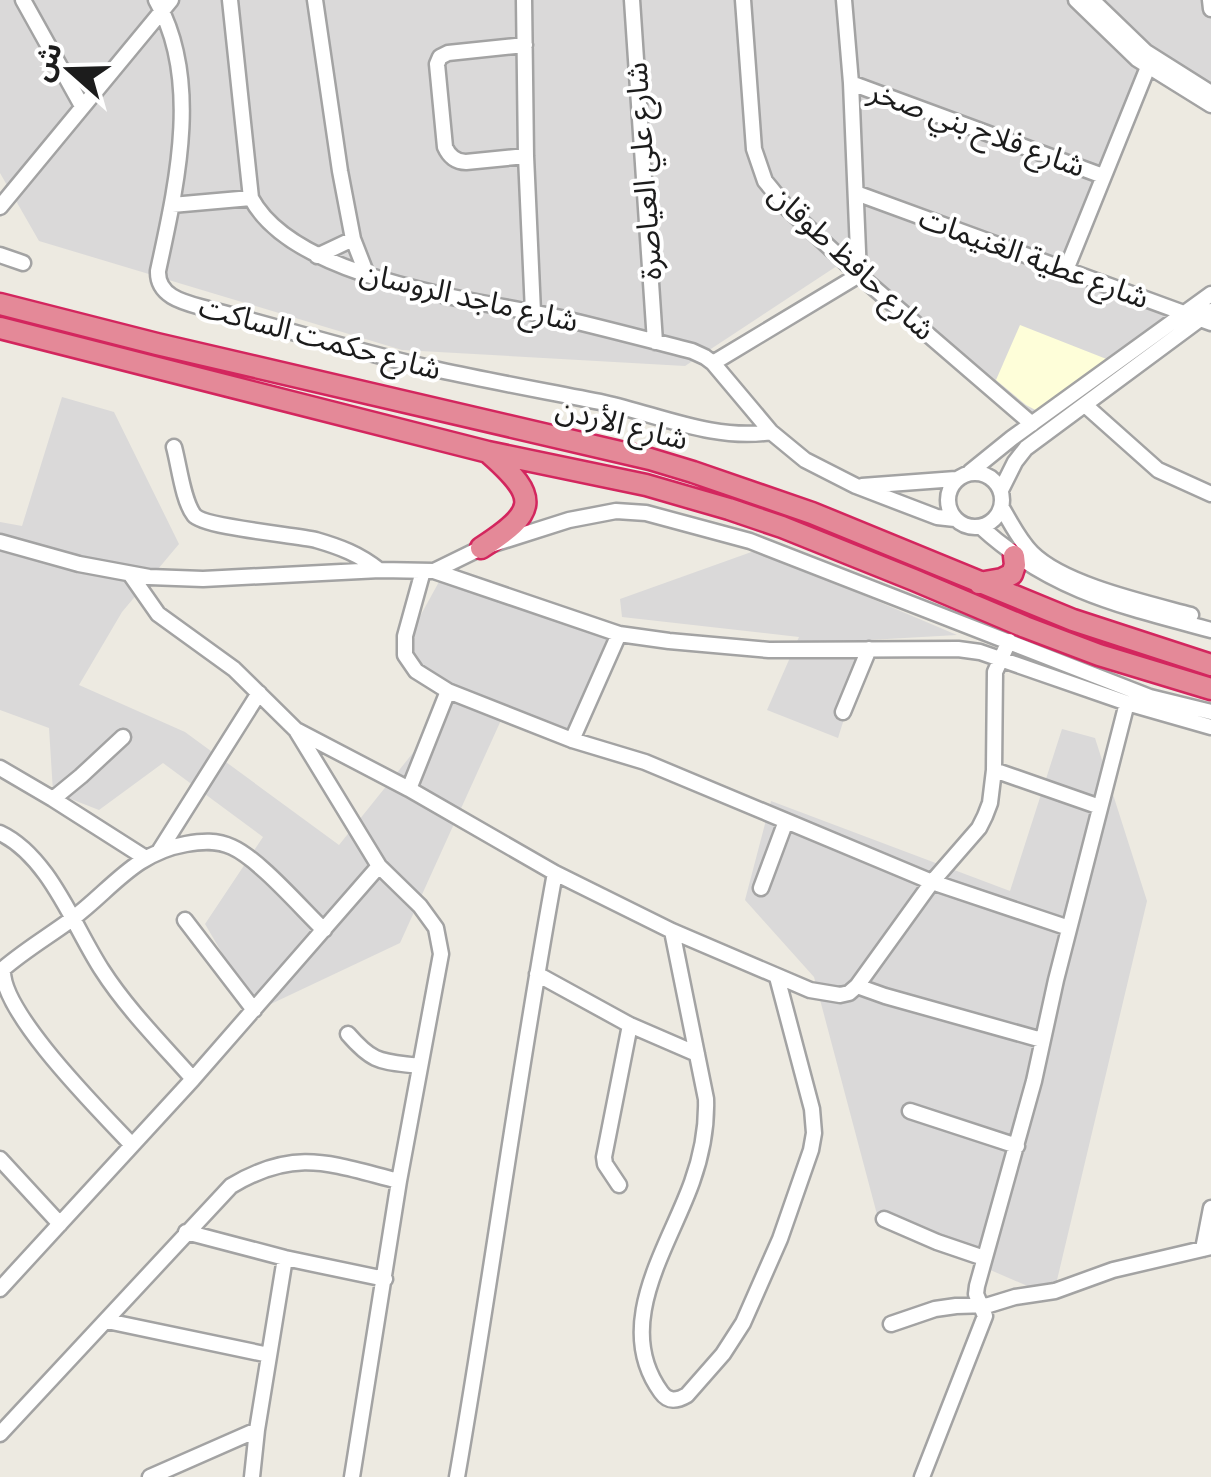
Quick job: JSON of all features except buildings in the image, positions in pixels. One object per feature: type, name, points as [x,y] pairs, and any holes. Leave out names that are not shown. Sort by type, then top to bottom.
[{"type":"highway","name":"شارع الأردن","points":[[0,304],[650,459],[812,513],[1073,620],[1211,665]]},
{"type":"highway","name":"شارع الأردن","points":[[0,328],[488,452],[646,485],[729,508],[1043,634],[1211,689]]},
{"type":"highway","points":[[481,548],[512,528],[526,500],[515,476],[488,452]]},
{"type":"highway","points":[[979,583],[1002,580],[1012,574],[1014,556]]},
{"type":"street","points":[[23,0],[82,106]]},
{"type":"street","points":[[172,205],[252,198],[230,0]]},
{"type":"street","points":[[316,0],[340,171],[353,239],[366,275]]},
{"type":"street","points":[[524,0],[533,312]]},
{"type":"street","name":"شارع علي العياصرة","points":[[632,0],[655,342]]},
{"type":"street","name":"شارع حافظ طوقان","points":[[743,0],[754,149],[765,181],[787,208],[859,276],[1032,424]]},
{"type":"street","points":[[713,363],[859,276],[844,0]]},
{"type":"street","points":[[1076,0],[1148,67],[1211,105]]},
{"type":"street","points":[[1092,0],[1146,52],[1211,93]]},
{"type":"street","points":[[1210,0],[1211,9]]},
{"type":"street","points":[[0,207],[163,4]]},
{"type":"street","name":"شارع حكمت الساكت","points":[[163,4],[181,84],[182,122],[158,280],[166,292],[187,303],[438,370],[729,434],[770,432]]},
{"type":"street","points":[[525,44],[446,54],[437,64],[445,147],[450,156],[466,162],[526,156]]},
{"type":"street","points":[[1066,270],[1148,67]]},
{"type":"street","name":"شارع فلاح بني صخر","points":[[850,83],[1103,176]]},
{"type":"street","points":[[0,179],[9,194]]},
{"type":"street","name":"شارع عطية الغنيمات","points":[[856,193],[1202,317]]},
{"type":"street","name":"شارع ماجد الروسان","points":[[252,198],[258,212],[270,224],[316,256],[366,275],[706,356],[770,432],[805,460],[856,486],[937,517],[955,519]]},
{"type":"street","points":[[316,256],[353,239]]},
{"type":"street","points":[[0,255],[22,263]]},
{"type":"street","points":[[1211,294],[1202,317],[1026,448],[1001,490],[1002,508],[1022,542],[1058,571],[1098,588],[1211,620]]},
{"type":"street","points":[[1002,508],[990,523],[971,527],[950,512],[948,494],[963,476],[1032,424],[1202,317]]},
{"type":"street","points":[[1085,405],[1158,470],[1211,494]]},
{"type":"street","points":[[174,448],[190,510],[202,522],[310,539],[352,551],[380,570]]},
{"type":"street","points":[[856,486],[980,472],[1001,490]]},
{"type":"street","points":[[1070,928],[932,882],[645,762],[572,740],[448,691],[416,670],[405,655],[405,636],[428,571],[481,548],[569,520],[616,511],[646,514],[750,540],[1150,697],[1211,712]]},
{"type":"street","points":[[980,527],[1014,556],[1047,576],[1088,594],[1211,630]]},
{"type":"street","points":[[0,542],[130,574],[203,579],[428,571],[619,634],[718,647],[958,650],[1001,658],[1127,703],[1211,727]]},
{"type":"street","points":[[130,574],[158,614],[216,654],[296,730],[379,866],[420,906],[440,940],[352,1477]]},
{"type":"street","points":[[572,740],[619,634]]},
{"type":"street","points":[[296,730],[555,873],[672,931],[827,995],[849,993],[986,816],[994,770],[995,672],[1009,641]]},
{"type":"street","points":[[842,712],[869,649]]},
{"type":"street","points":[[409,789],[448,691]]},
{"type":"street","points":[[160,850],[260,693]]},
{"type":"street","points":[[922,1477],[985,1316],[976,1286],[1018,1146],[1127,703]]},
{"type":"street","points":[[53,798],[123,737]]},
{"type":"street","points":[[0,768],[144,858]]},
{"type":"street","points":[[994,770],[1100,807]]},
{"type":"street","points":[[761,888],[786,820]]},
{"type":"street","points":[[0,833],[21,848],[58,892],[118,993],[192,1079]]},
{"type":"street","points":[[132,1144],[20,1019],[2,982],[3,969],[74,918],[144,858],[160,850],[209,842],[236,848],[253,861],[324,930]]},
{"type":"street","points":[[0,1289],[379,866]]},
{"type":"street","points":[[456,1477],[555,873]]},
{"type":"street","points":[[185,920],[254,1010]]},
{"type":"street","points":[[672,931],[706,1100],[706,1125],[692,1183],[651,1280],[643,1316],[648,1370],[663,1396],[672,1400],[687,1395],[723,1354],[742,1322],[780,1240],[812,1150],[812,1109],[777,977]]},
{"type":"street","points":[[536,974],[630,1025],[696,1054]]},
{"type":"street","points":[[857,986],[1042,1040]]},
{"type":"street","points":[[619,1185],[604,1156],[630,1025]]},
{"type":"street","points":[[348,1034],[374,1059],[420,1066]]},
{"type":"street","points":[[910,1110],[1018,1146]]},
{"type":"street","points":[[0,1159],[60,1224]]},
{"type":"street","points":[[0,1434],[231,1186],[252,1174],[302,1161],[333,1164],[399,1181]]},
{"type":"street","points":[[891,1324],[935,1310],[996,1304],[1054,1291],[1113,1270],[1207,1248],[1211,1208]]},
{"type":"street","points":[[884,1219],[984,1258]]},
{"type":"street","points":[[186,1232],[385,1279]]},
{"type":"street","points":[[252,1477],[285,1258]]},
{"type":"street","points":[[107,1321],[269,1355]]},
{"type":"street","points":[[150,1477],[257,1430]]},
{"type":"shaded area","points":[[0,0],[1211,0],[1211,98],[1148,64],[1064,270],[1175,318],[1043,433],[846,260],[685,366],[402,350],[39,241],[0,173]]},
{"type":"shaded area","points":[[1020,325],[1109,360],[1043,414],[996,380]]},
{"type":"shaded area","points":[[62,397],[114,412],[179,544],[122,612],[79,685],[185,732],[339,845],[457,698],[402,649],[440,580],[616,629],[569,733],[507,707],[400,943],[256,1011],[205,924],[263,837],[163,763],[99,810],[53,792],[49,728],[0,710],[0,522],[22,526]]},
{"type":"shaded area","points":[[757,550],[957,635],[869,640],[838,738],[767,710],[799,637],[622,617],[620,599]]},
{"type":"shaded area","points":[[1062,729],[1095,738],[1147,901],[1053,1297],[879,1222],[814,977],[745,900],[771,801],[1010,891]]}]
